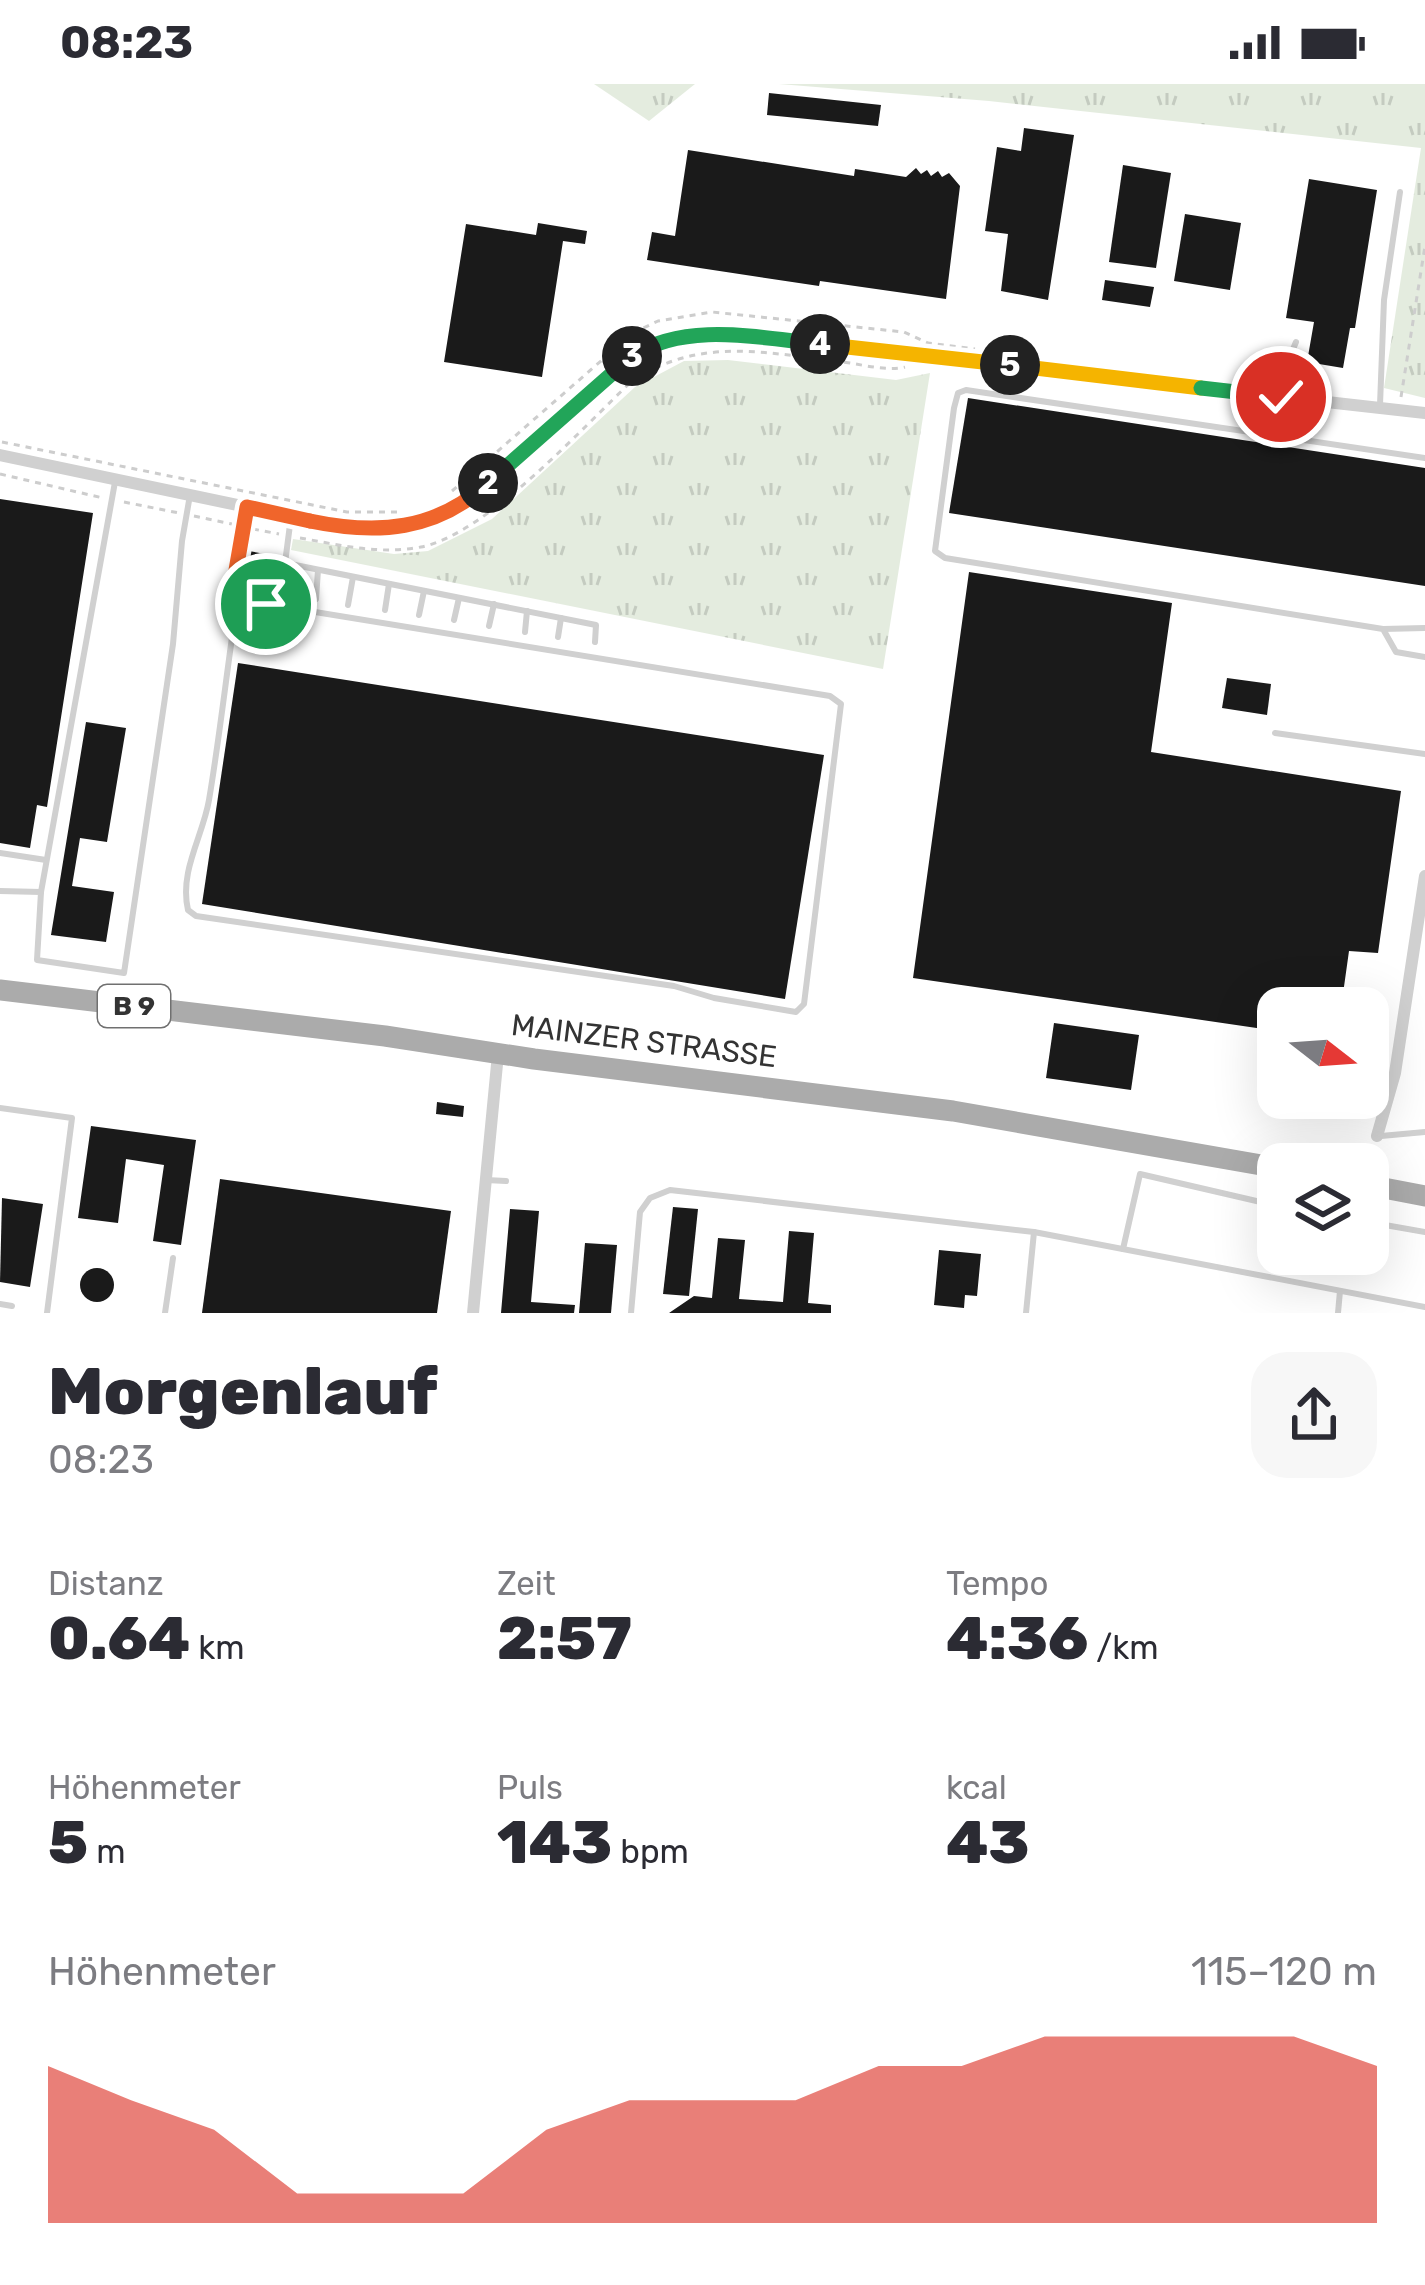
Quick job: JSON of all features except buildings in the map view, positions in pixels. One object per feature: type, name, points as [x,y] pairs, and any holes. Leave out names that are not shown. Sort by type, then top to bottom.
[{"type":"main road","name":"MAINZER STRASSE","points":[[0,990],[953,1111],[1257,1164]]},
{"type":"main road","points":[[1389,1189],[1425,1196]]},
{"type":"street","points":[[0,455],[291,517],[370,531],[405,527],[442,515],[477,494],[639,351],[689,335],[938,356],[1425,413]]},
{"type":"street","points":[[1377,1136],[1395,1073],[1425,876]]},
{"type":"street","points":[[472,1313],[498,1054]]},
{"type":"lane","points":[[1380,409],[1384,300],[1400,192]]},
{"type":"lane","points":[[1281,397],[1286,366],[1297,342]]},
{"type":"lane","points":[[1425,458],[966,389],[958,394],[954,407],[935,550],[945,558],[1383,629],[1425,628]]},
{"type":"lane","points":[[115,479],[46,860],[37,960],[124,973],[190,495]]},
{"type":"lane","points":[[236,603],[266,604],[830,696],[841,704],[842,716],[804,1004],[796,1012],[674,986],[196,916],[188,910],[185,899],[193,845],[208,807],[236,603],[232,593],[247,507]]},
{"type":"lane","points":[[280,592],[291,517]]},
{"type":"lane","points":[[284,563],[596,625],[595,642]]},
{"type":"lane","points":[[316,599],[318,570]]},
{"type":"lane","points":[[348,605],[353,577]]},
{"type":"lane","points":[[385,610],[389,584]]},
{"type":"lane","points":[[419,615],[424,591]]},
{"type":"lane","points":[[454,620],[459,598]]},
{"type":"lane","points":[[489,626],[494,604]]},
{"type":"lane","points":[[525,632],[527,611]]},
{"type":"lane","points":[[558,637],[561,618]]},
{"type":"lane","points":[[1383,629],[1396,652],[1425,657]]},
{"type":"lane","points":[[1275,733],[1425,754]]},
{"type":"lane","points":[[0,853],[46,860]]},
{"type":"lane","points":[[0,891],[41,892]]},
{"type":"lane","points":[[0,1108],[72,1118],[47,1313]]},
{"type":"lane","points":[[1377,1136],[1425,1132]]},
{"type":"lane","points":[[1123,1249],[1140,1174],[1257,1201]]},
{"type":"lane","points":[[485,1180],[506,1181]]},
{"type":"lane","points":[[631,1313],[640,1212],[660,1192],[821,1205],[1034,1232],[1425,1306]]},
{"type":"lane","points":[[1389,1226],[1425,1232]]},
{"type":"lane","points":[[1026,1313],[1034,1232]]},
{"type":"lane","points":[[165,1313],[173,1258]]},
{"type":"lane","points":[[1338,1313],[1340,1291]]},
{"type":"lane","points":[[0,1304],[12,1306]]},
{"type":"path","points":[[1399,411],[1425,246]]},
{"type":"path","points":[[441,497],[475,474],[633,333],[658,321],[712,312],[772,316],[904,332],[928,343],[994,351]]},
{"type":"path","points":[[0,474],[288,536],[368,549],[426,546],[487,514],[633,380],[657,365],[731,349],[898,369],[920,363]]},
{"type":"path","points":[[0,442],[347,512],[413,508]]},
{"type":"green space","points":[[594,84],[695,84],[649,121]]},
{"type":"green space","points":[[779,84],[1425,84],[1425,398],[1384,388],[1421,148],[989,101]]},
{"type":"green space","points":[[728,360],[896,380],[930,373],[883,669],[291,550],[293,539],[394,554],[428,551],[492,519],[635,387],[684,361]]},
{"type":"route","points":[[266,604],[236,603],[232,593],[247,507],[370,531],[425,522],[477,494],[620,364],[639,351],[689,335],[938,356],[1281,397]]}]
